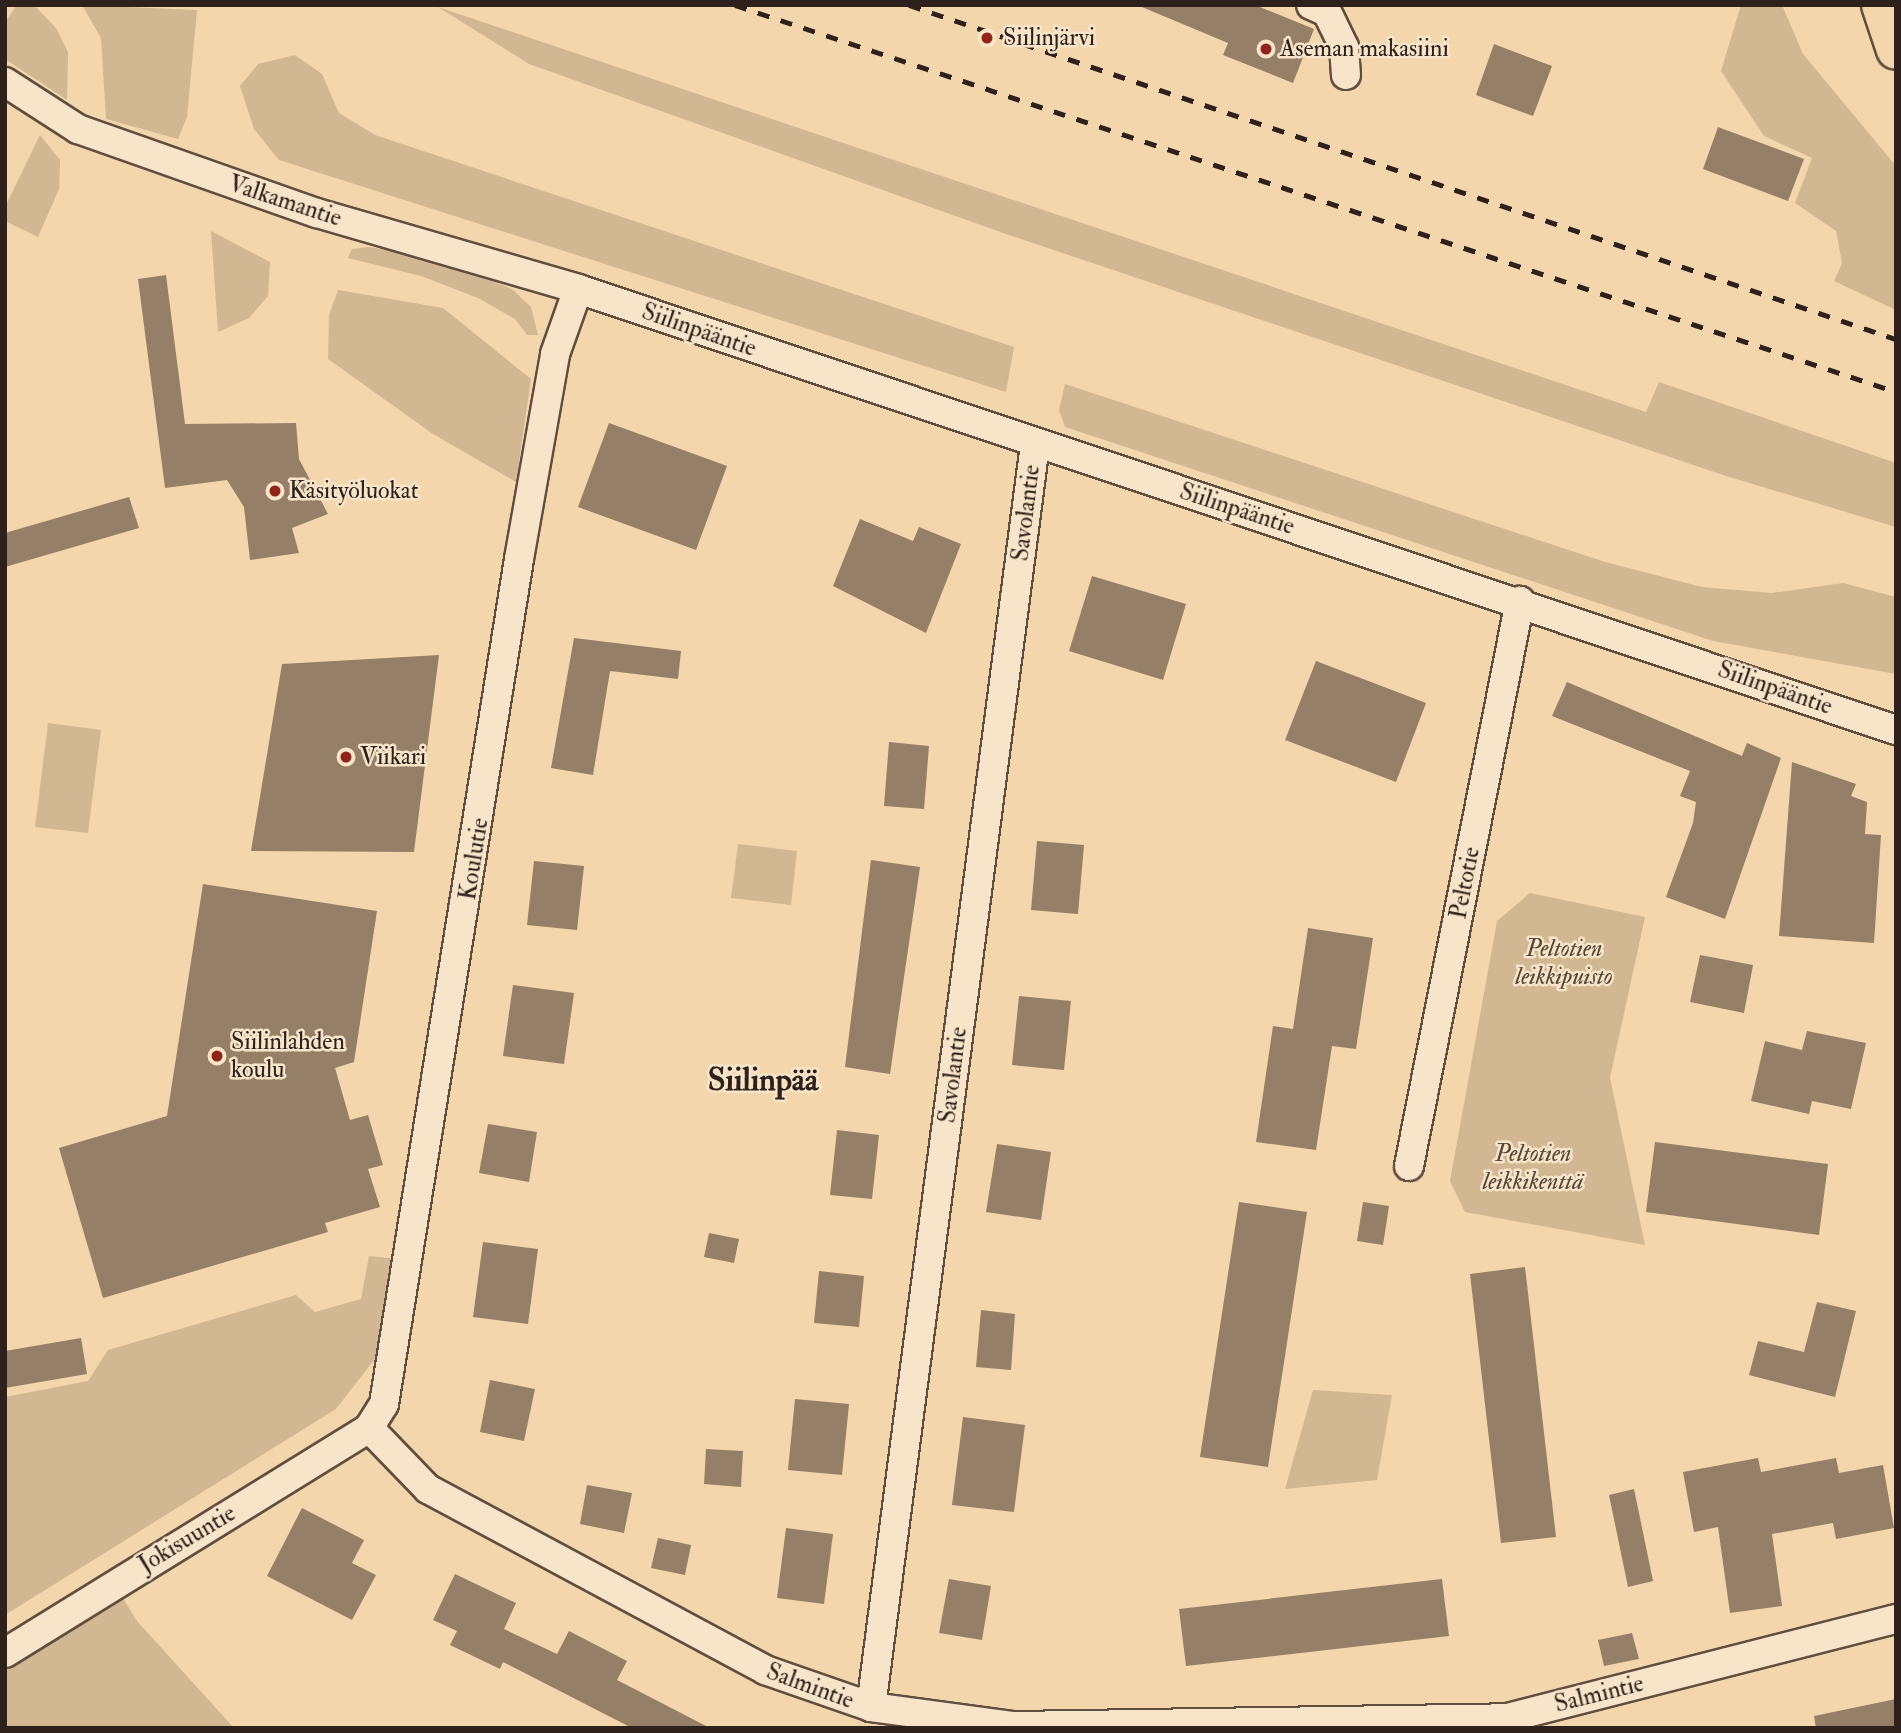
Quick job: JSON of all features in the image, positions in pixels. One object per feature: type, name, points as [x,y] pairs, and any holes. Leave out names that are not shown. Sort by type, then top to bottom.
[{"type":"main road","points":[[1881,5],[1896,50]]},
{"type":"street","points":[[1311,5],[1327,12],[1344,47],[1346,75]]},
{"type":"street","name":"Valkamantie","points":[[9,95],[78,129],[199,173],[578,289]]},
{"type":"street","name":"Siilinpääntie","points":[[578,289],[1035,444],[1520,601],[1896,730]]},
{"type":"street","name":"Koulutie","points":[[369,1428],[384,1405],[395,1368],[519,559],[555,354],[578,289]]},
{"type":"street","name":"Savolantie","points":[[871,1707],[1035,444]]},
{"type":"street","name":"Peltotie","points":[[1409,1166],[1520,601]]},
{"type":"street","name":"Jokisuuntie","points":[[5,1653],[369,1428]]},
{"type":"street","name":"Salmintie","points":[[369,1428],[428,1489],[454,1506],[765,1670],[871,1707],[1014,1726],[1507,1718],[1896,1619]]},
{"type":"green space","points":[[17,5],[34,5],[56,28],[68,52],[67,100],[5,59],[5,22]]},
{"type":"green space","points":[[82,5],[197,10],[187,117],[178,139],[106,119],[101,38]]},
{"type":"green space","points":[[1741,5],[1782,5],[1803,54],[1896,166],[1896,310],[1834,281],[1842,263],[1836,231],[1795,203],[1812,158],[1764,136],[1721,71]]},
{"type":"green space","points":[[438,7],[1646,412],[1659,382],[1896,463],[1896,527],[1726,476],[1006,234],[529,64]]},
{"type":"green space","points":[[295,55],[322,74],[339,113],[375,135],[1014,347],[1006,392],[279,160],[254,129],[240,86],[258,64]]},
{"type":"green space","points":[[40,135],[60,160],[59,189],[38,237],[5,221],[5,207]]},
{"type":"green space","points":[[211,231],[270,262],[268,296],[249,318],[218,332]]},
{"type":"green space","points":[[368,247],[430,256],[512,289],[531,307],[538,335],[527,335],[515,319],[478,298],[421,276],[348,258],[352,249]]},
{"type":"green space","points":[[338,290],[443,308],[531,379],[516,482],[433,434],[328,359],[329,315]]},
{"type":"green space","points":[[1065,384],[1605,562],[1702,587],[1772,593],[1843,583],[1896,597],[1896,674],[1713,641],[1065,427],[1059,410]]},
{"type":"green space","points":[[48,723],[101,730],[88,833],[35,827]]},
{"type":"green space","points":[[738,844],[797,851],[791,905],[731,898]]},
{"type":"green space","points":[[1530,893],[1645,917],[1610,1078],[1645,1245],[1465,1212],[1450,1181],[1497,921]]},
{"type":"green space","points":[[369,1256],[399,1259],[387,1343],[336,1409],[5,1615],[5,1397],[88,1381],[108,1350],[296,1295],[315,1312],[361,1299]]},
{"type":"green space","points":[[1313,1390],[1392,1395],[1377,1480],[1285,1489]]},
{"type":"green space","points":[[114,1584],[137,1621],[234,1728],[5,1728],[5,1652]]},
{"type":"building","name":"Aseman makasiini","points":[[1137,5],[1255,5],[1314,29],[1293,83],[1223,55],[1228,43]]},
{"type":"building","points":[[1494,44],[1552,66],[1533,116],[1476,95]]},
{"type":"building","points":[[1718,127],[1804,159],[1788,201],[1703,169]]},
{"type":"building","points":[[166,275],[185,424],[296,423],[299,459],[328,514],[292,528],[299,553],[250,560],[244,507],[227,480],[165,488],[138,279]]},
{"type":"building","points":[[609,423],[727,466],[696,550],[578,507]]},
{"type":"building","points":[[129,497],[139,528],[5,567],[5,533]]},
{"type":"building","points":[[860,519],[913,541],[919,527],[961,544],[926,633],[833,586]]},
{"type":"building","points":[[1092,576],[1186,604],[1163,680],[1069,651]]},
{"type":"building","points":[[574,638],[681,651],[678,679],[610,671],[593,775],[551,768]]},
{"type":"building","name":"Viikari","points":[[439,655],[414,852],[251,851],[282,664]]},
{"type":"building","points":[[1316,661],[1426,703],[1396,782],[1285,740]]},
{"type":"building","points":[[1567,682],[1742,756],[1747,743],[1781,758],[1725,919],[1666,897],[1693,823],[1696,802],[1680,796],[1690,771],[1552,716]]},
{"type":"building","points":[[889,742],[929,746],[924,809],[884,806]]},
{"type":"building","points":[[1792,762],[1856,784],[1851,796],[1867,802],[1865,834],[1881,835],[1874,943],[1779,936]]},
{"type":"building","points":[[1037,841],[1084,845],[1078,914],[1031,910]]},
{"type":"building","points":[[871,860],[920,867],[890,1074],[845,1067]]},
{"type":"building","points":[[534,861],[584,866],[577,930],[527,925]]},
{"type":"building","points":[[203,884],[377,911],[354,1062],[335,1068],[350,1120],[368,1115],[383,1165],[368,1169],[380,1207],[325,1223],[328,1232],[103,1298],[59,1148],[167,1116]]},
{"type":"building","points":[[1308,928],[1373,938],[1356,1049],[1332,1046],[1316,1150],[1256,1142],[1273,1026],[1293,1029]]},
{"type":"building","points":[[1700,955],[1753,965],[1744,1013],[1690,1002]]},
{"type":"building","points":[[513,985],[574,993],[564,1064],[503,1056]]},
{"type":"building","points":[[1019,996],[1071,1001],[1064,1070],[1012,1065]]},
{"type":"building","points":[[1807,1031],[1866,1043],[1851,1109],[1812,1101],[1809,1114],[1751,1101],[1765,1041],[1802,1050]]},
{"type":"building","points":[[488,1124],[537,1132],[529,1182],[479,1173]]},
{"type":"building","points":[[837,1130],[879,1135],[872,1199],[830,1195]]},
{"type":"building","points":[[1655,1142],[1828,1164],[1819,1235],[1646,1212]]},
{"type":"building","points":[[997,1144],[1051,1152],[1041,1220],[986,1212]]},
{"type":"building","points":[[1239,1202],[1307,1212],[1268,1467],[1200,1457]]},
{"type":"building","points":[[1363,1202],[1389,1206],[1383,1245],[1357,1241]]},
{"type":"building","points":[[709,1233],[739,1239],[734,1263],[704,1257]]},
{"type":"building","points":[[483,1242],[538,1249],[528,1324],[473,1317]]},
{"type":"building","points":[[1525,1267],[1556,1537],[1501,1543],[1470,1274]]},
{"type":"building","points":[[819,1271],[864,1276],[859,1327],[814,1323]]},
{"type":"building","points":[[1817,1302],[1856,1311],[1835,1397],[1749,1375],[1758,1341],[1804,1352]]},
{"type":"building","points":[[981,1310],[1015,1314],[1011,1370],[976,1367]]},
{"type":"building","points":[[81,1338],[87,1374],[5,1388],[5,1351]]},
{"type":"building","points":[[490,1380],[535,1389],[524,1441],[480,1432]]},
{"type":"building","points":[[795,1399],[849,1404],[842,1475],[788,1470]]},
{"type":"building","points":[[963,1417],[1025,1425],[1014,1512],[952,1505]]},
{"type":"building","points":[[706,1449],[743,1451],[741,1487],[704,1484]]},
{"type":"building","points":[[1758,1458],[1761,1472],[1836,1458],[1839,1473],[1883,1465],[1894,1528],[1836,1539],[1833,1523],[1772,1534],[1782,1606],[1730,1613],[1718,1527],[1694,1532],[1683,1472]]},
{"type":"building","points":[[587,1485],[632,1493],[624,1533],[580,1524]]},
{"type":"building","points":[[1634,1489],[1653,1581],[1628,1587],[1609,1495]]},
{"type":"building","points":[[302,1508],[364,1540],[352,1563],[376,1575],[352,1620],[267,1576]]},
{"type":"building","points":[[786,1528],[833,1534],[824,1604],[777,1598]]},
{"type":"building","points":[[658,1538],[691,1545],[685,1575],[651,1568]]},
{"type":"building","points":[[455,1574],[516,1603],[504,1629],[557,1654],[569,1631],[627,1661],[617,1680],[710,1728],[632,1728],[503,1662],[500,1669],[450,1645],[457,1631],[433,1620]]},
{"type":"building","points":[[949,1579],[991,1586],[982,1640],[939,1633]]},
{"type":"building","points":[[1442,1579],[1449,1636],[1186,1666],[1179,1609]]},
{"type":"building","points":[[1632,1633],[1639,1659],[1604,1666],[1598,1640]]},
{"type":"building","points":[[1896,1699],[1896,1728],[1816,1728],[1814,1716]]},
{"type":"railway","points":[[735,5],[1896,392]]},
{"type":"railway","points":[[909,5],[1896,339]]},
{"type":"place","name":"Siilinjärvi","points":[[987,38]]},
{"type":"place","name":"Aseman makasiini","points":[[1266,49]]},
{"type":"place","name":"Käsityöluokat","points":[[275,491]]},
{"type":"place","name":"Viikari","points":[[346,757]]},
{"type":"place","name":"Siilinlahden koulu","points":[[217,1056]]},
{"type":"district","name":"Siilinpää","points":[[763,1080]]},
{"type":"park label","name":"Peltotien leikkipuisto","points":[[1564,963]]},
{"type":"park label","name":"Peltotien leikkikenttä","points":[[1533,1168]]}]
